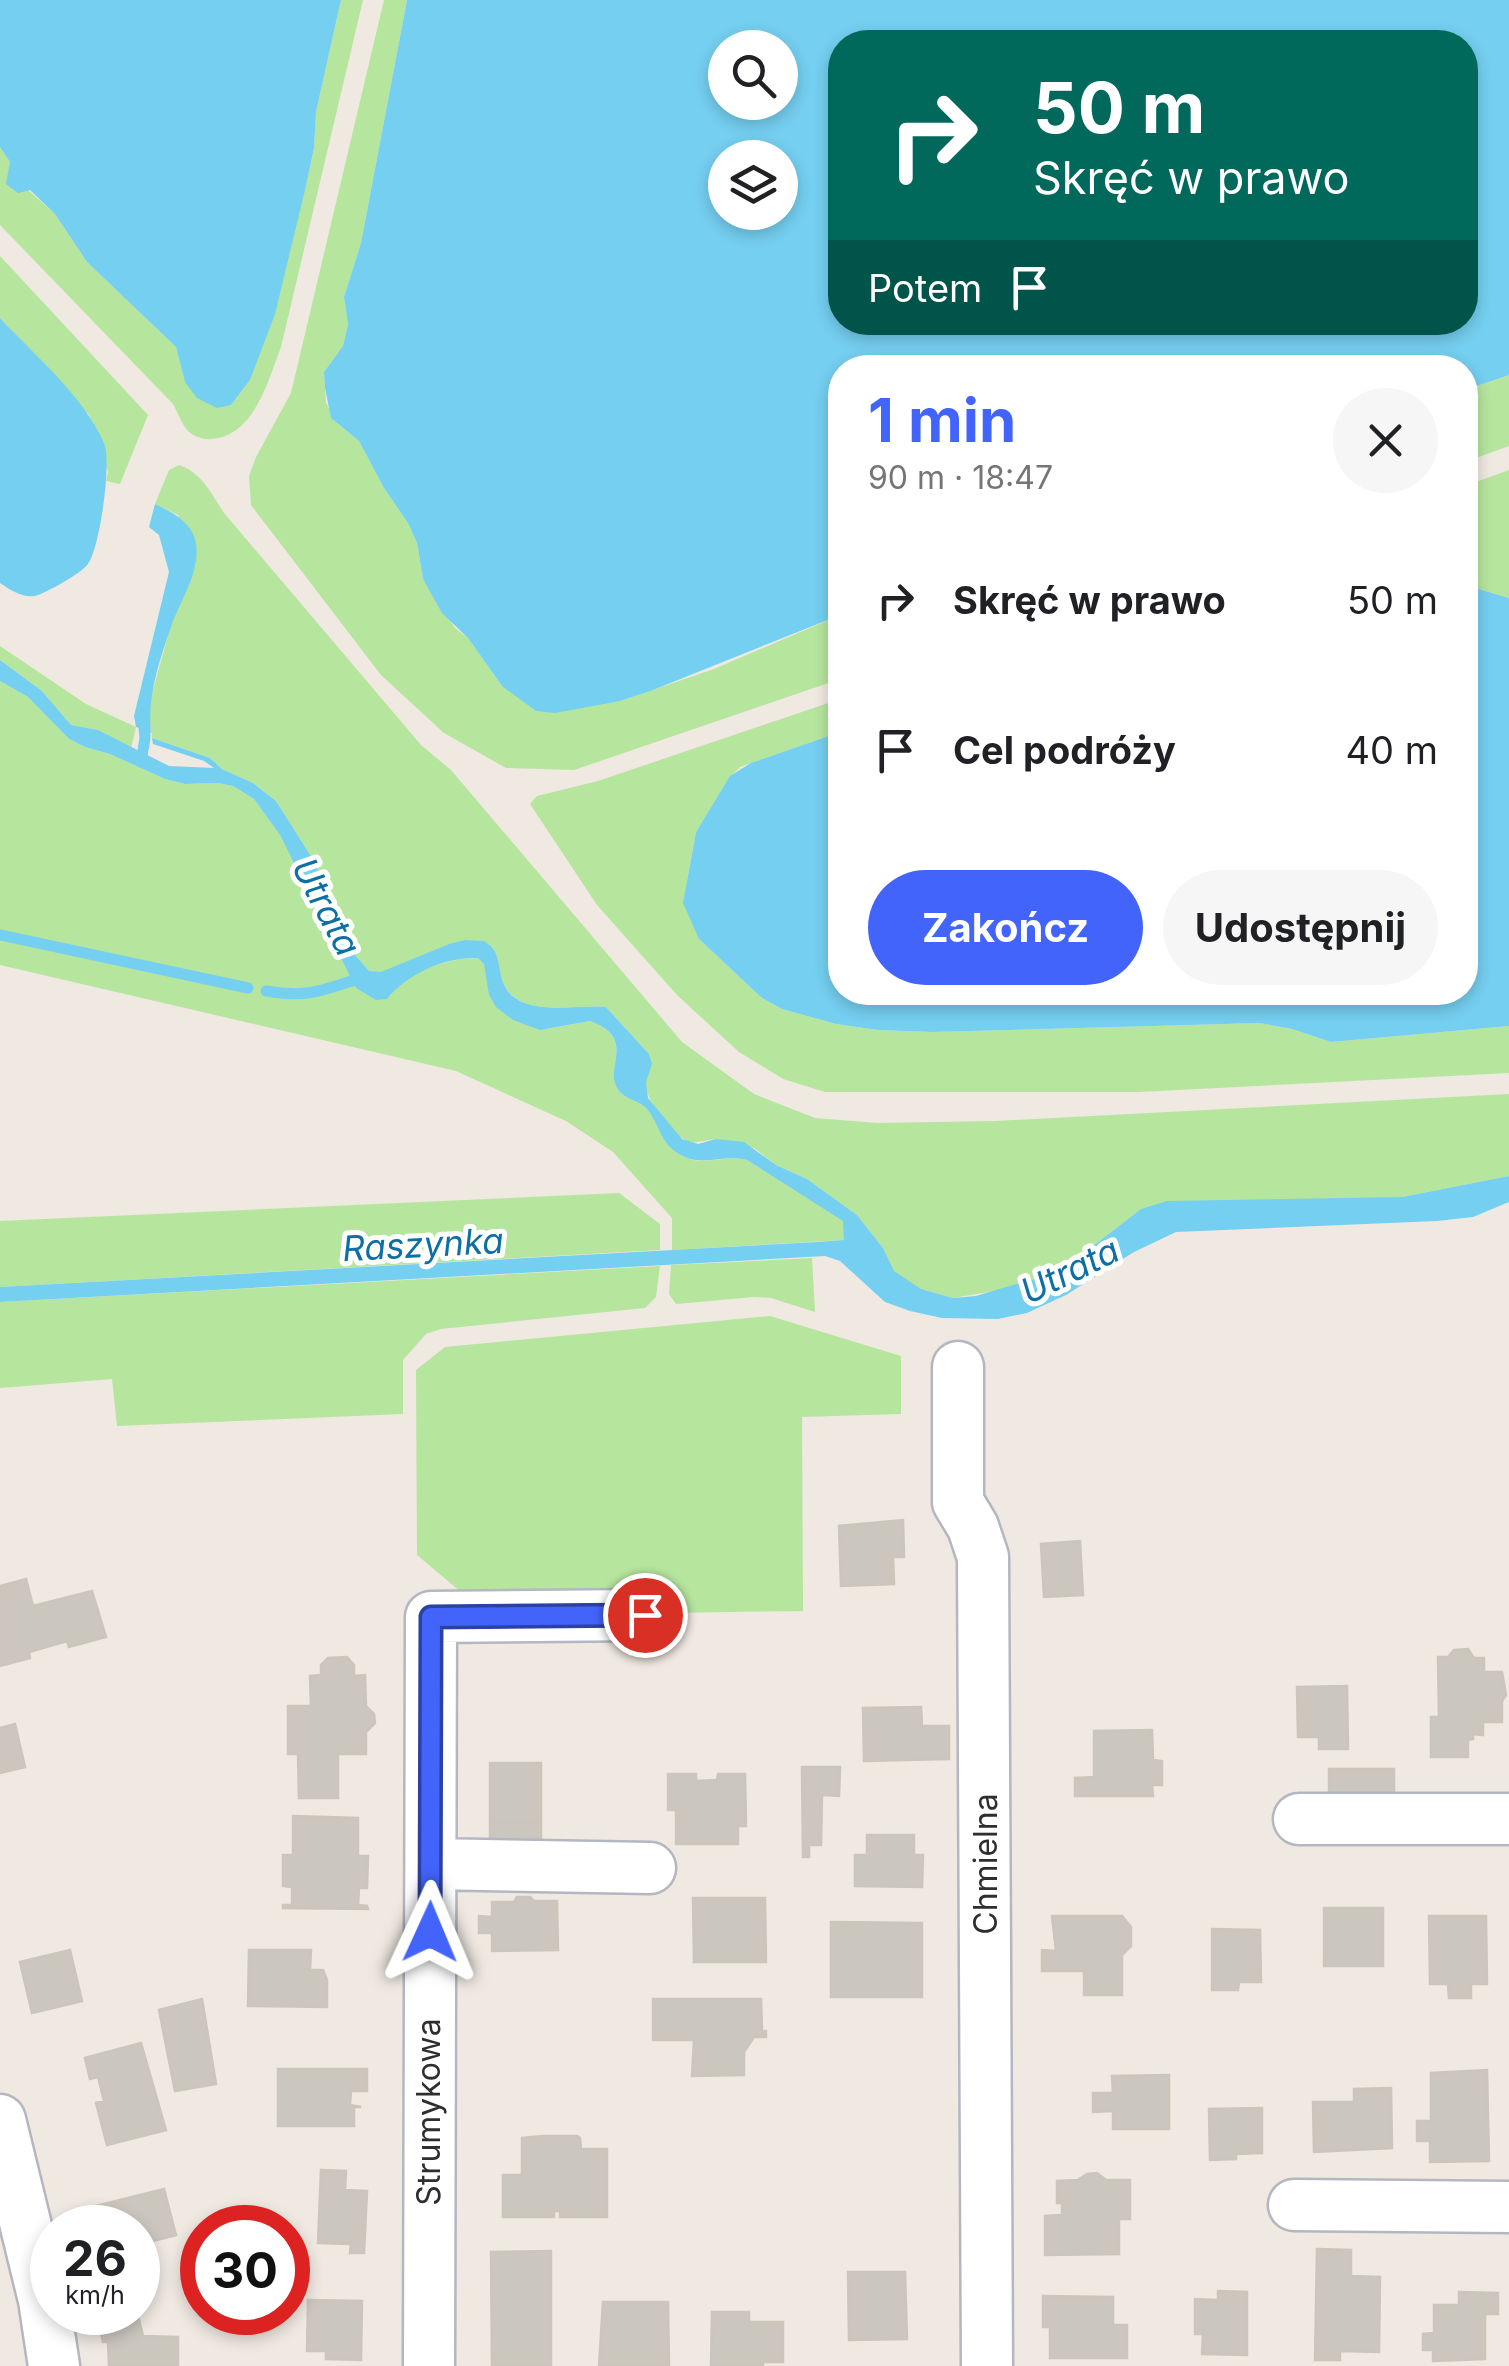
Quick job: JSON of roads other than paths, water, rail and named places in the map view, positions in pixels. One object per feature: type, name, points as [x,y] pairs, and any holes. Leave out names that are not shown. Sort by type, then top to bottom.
[{"type":"street","name":"Chmielna","points":[[958,1367],[958,1502],[973,1527],[983,1574],[987,2366]]},
{"type":"street","name":"Strumykowa","points":[[429,2366],[431,1617],[645,1615]]},
{"type":"street","points":[[1299,1819],[1509,1819]]},
{"type":"street","points":[[431,1864],[650,1868]]},
{"type":"street","points":[[0,2120],[44,2300],[54,2366]]},
{"type":"street","points":[[1294,2204],[1509,2206]]},
{"type":"water","points":[[0,0],[341,0],[316,112],[314,148],[275,314],[250,380],[231,405],[217,408],[197,398],[185,382],[176,347],[87,262],[55,214],[30,190],[18,193],[6,184],[10,162],[0,147]]},
{"type":"water","points":[[407,0],[1509,0],[1509,375],[1478,386],[1478,355],[828,355],[828,620],[620,701],[555,713],[536,711],[502,686],[468,638],[442,613],[423,579],[417,543],[408,523],[359,441],[331,418],[324,372],[343,346],[348,324],[344,297],[361,243]]},
{"type":"water","points":[[0,318],[71,392],[95,425],[106,453],[100,523],[88,564],[35,596],[21,595],[0,583]]},
{"type":"water","points":[[155,504],[189,527],[197,550],[193,573],[155,679],[151,733],[136,727],[134,716],[169,572],[159,535],[149,527]]},
{"type":"water","points":[[1478,589],[1509,598],[1509,1026],[1331,1042],[1260,1023],[878,1030],[836,1024],[782,1009],[762,998],[699,939],[683,903],[696,832],[730,776],[751,763],[828,736],[828,1005],[1478,1005]]},
{"type":"water","name":"Utrata","points":[[0,660],[42,691],[71,725],[98,730],[169,766],[214,768],[153,744],[152,738],[210,758],[276,801],[314,861],[356,956],[369,971],[381,972],[449,944],[484,941],[495,951],[507,989],[516,999],[544,1007],[606,1007],[649,1054],[652,1064],[646,1082],[648,1098],[682,1139],[698,1144],[716,1139],[744,1142],[776,1165],[807,1179],[857,1215],[883,1248],[894,1271],[921,1289],[953,1298],[976,1296],[1047,1275],[1067,1266],[1141,1209],[1167,1201],[1402,1197],[1509,1176],[1509,1202],[1473,1217],[1437,1221],[1176,1232],[1134,1252],[1066,1295],[1027,1313],[998,1319],[942,1318],[885,1302],[840,1261],[825,1256],[0,1302],[0,1287],[844,1240],[843,1221],[747,1160],[700,1160],[677,1152],[666,1142],[647,1109],[616,1086],[616,1044],[604,1028],[590,1021],[540,1030],[513,1020],[496,1007],[489,995],[484,964],[478,958],[452,960],[427,969],[387,999],[376,1000],[356,988],[280,835],[254,799],[233,786],[165,779],[69,739],[28,697],[0,681]]},
{"type":"waterway","points":[[141,762],[143,717]]},
{"type":"waterway","points":[[0,935],[248,988]]},
{"type":"waterway","points":[[266,991],[314,992],[360,978]]},
{"type":"water label","name":"Raszynka","points":[[423,1245]]}]
